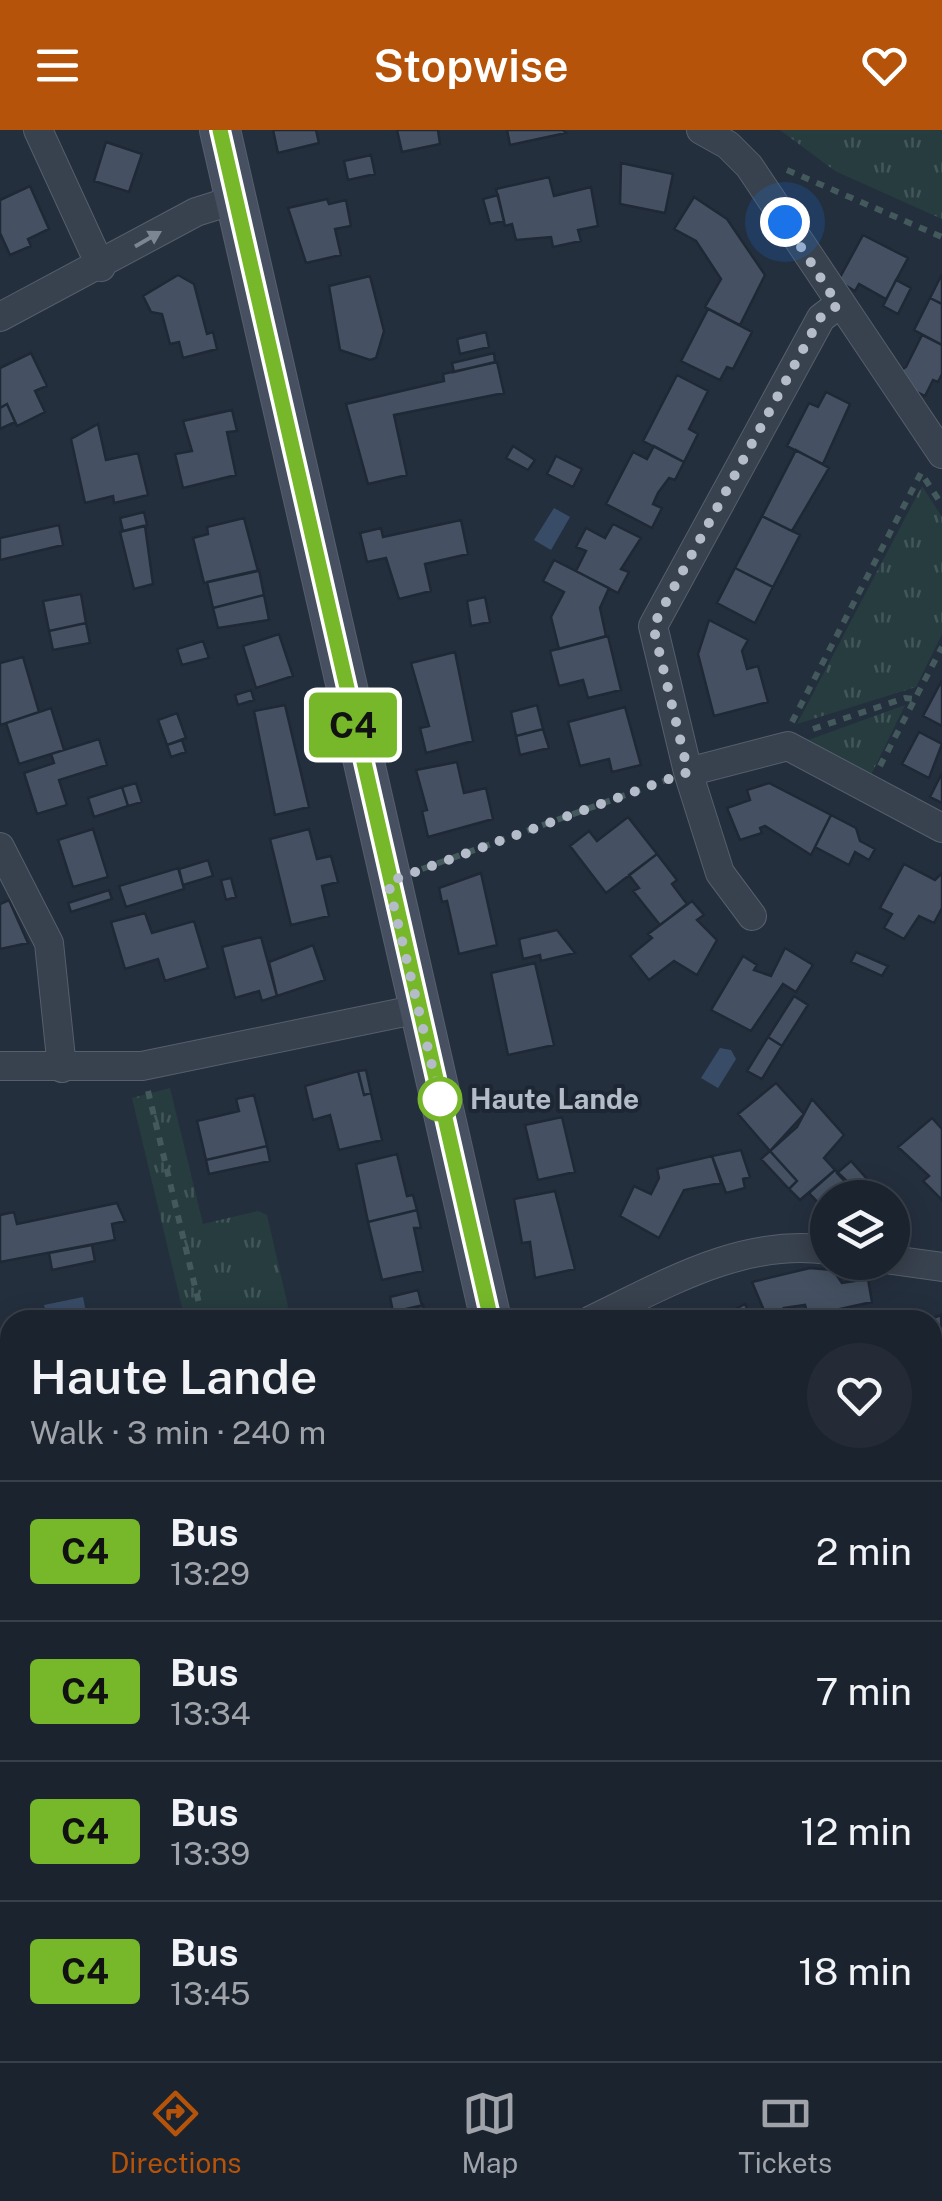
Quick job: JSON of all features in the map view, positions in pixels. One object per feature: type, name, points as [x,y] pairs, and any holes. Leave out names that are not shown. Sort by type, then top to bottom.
[{"type":"street","points":[[38,130],[101,266]]},
{"type":"street","points":[[220,130],[388,882],[489,1310]]},
{"type":"street","points":[[701,130],[728,145],[750,166],[838,305],[938,450]]},
{"type":"street","points":[[0,317],[196,212],[234,200]]},
{"type":"street","points":[[752,916],[720,873],[688,772],[653,626],[820,318],[838,305]]},
{"type":"street","points":[[688,772],[784,745],[942,828]]},
{"type":"street","points":[[0,847],[49,943],[60,1013],[62,1068]]},
{"type":"street","points":[[0,1066],[142,1066],[419,1009]]},
{"type":"street","points":[[613,1310],[728,1258],[768,1247],[810,1249]]},
{"type":"street","points":[[910,1263],[942,1267]]},
{"type":"path","points":[[782,168],[942,237]]},
{"type":"path","points":[[784,745],[938,450]]},
{"type":"path","points":[[868,790],[942,646]]},
{"type":"path","points":[[784,745],[798,734],[905,698],[914,699]]},
{"type":"path","points":[[388,882],[688,772]]},
{"type":"path","points":[[142,1066],[200,1310]]},
{"type":"green space","points":[[780,130],[942,130],[942,219],[835,171]]},
{"type":"green space","points":[[922,486],[942,517],[942,634],[916,687],[797,724]]},
{"type":"green space","points":[[905,705],[870,777],[800,743]]},
{"type":"green space","points":[[170,1088],[203,1224],[258,1211],[267,1215],[287,1310],[183,1310],[132,1098]]},
{"type":"water","points":[[554,508],[570,517],[551,550],[534,540]]},
{"type":"water","points":[[720,1048],[731,1050],[736,1059],[718,1088],[701,1078]]},
{"type":"water","points":[[83,1297],[85,1310],[45,1310],[44,1305]]},
{"type":"building","points":[[273,130],[316,130],[319,143],[278,153]]},
{"type":"building","points":[[397,130],[438,130],[440,144],[402,152]]},
{"type":"building","points":[[507,130],[563,130],[566,133],[510,145]]},
{"type":"building","points":[[106,142],[142,154],[129,192],[94,181]]},
{"type":"building","points":[[371,155],[375,174],[348,180],[344,161]]},
{"type":"building","points":[[621,163],[673,174],[665,213],[620,204]]},
{"type":"building","points":[[549,177],[554,196],[591,187],[598,226],[578,230],[581,241],[553,247],[551,237],[516,240],[512,224],[505,226],[496,189]]},
{"type":"building","points":[[30,186],[49,229],[28,239],[31,246],[10,255],[0,233],[0,200]]},
{"type":"building","points":[[498,195],[504,221],[490,224],[483,199]]},
{"type":"building","points":[[694,197],[727,219],[765,275],[740,325],[705,307],[721,279],[696,241],[674,229]]},
{"type":"building","points":[[327,199],[329,204],[346,200],[351,226],[335,229],[341,255],[306,263],[288,208]]},
{"type":"building","points":[[863,235],[908,258],[886,299],[859,284],[855,291],[838,281]]},
{"type":"building","points":[[942,274],[942,304],[930,298]]},
{"type":"building","points":[[178,275],[194,284],[207,334],[213,332],[217,349],[183,358],[179,342],[170,344],[162,314],[151,312],[143,296]]},
{"type":"building","points":[[370,276],[384,331],[376,358],[370,360],[340,350],[329,286]]},
{"type":"building","points":[[896,280],[911,288],[898,314],[883,306]]},
{"type":"building","points":[[930,298],[942,304],[942,345],[914,330]]},
{"type":"building","points":[[708,309],[752,332],[733,369],[727,367],[720,380],[681,361]]},
{"type":"building","points":[[486,332],[489,347],[460,354],[457,339]]},
{"type":"building","points":[[922,335],[942,345],[942,374],[938,382],[933,380],[925,396],[907,387],[898,372],[906,367]]},
{"type":"building","points":[[31,353],[47,386],[35,391],[45,412],[17,426],[7,404],[0,408],[0,368]]},
{"type":"building","points":[[494,353],[495,362],[454,372],[452,363]]},
{"type":"building","points":[[497,362],[504,393],[394,415],[407,475],[368,484],[346,404],[444,381],[443,374]]},
{"type":"building","points":[[677,375],[708,391],[689,429],[698,434],[684,462],[643,441]]},
{"type":"building","points":[[826,392],[850,404],[823,464],[787,446],[809,403],[818,407]]},
{"type":"building","points":[[7,404],[15,422],[0,429],[0,408]]},
{"type":"building","points":[[232,410],[237,431],[227,432],[236,475],[183,488],[175,454],[192,451],[183,421]]},
{"type":"building","points":[[98,424],[106,460],[138,453],[148,495],[114,503],[113,496],[85,503],[71,439]]},
{"type":"building","points":[[513,446],[535,460],[528,470],[506,458]]},
{"type":"building","points":[[654,446],[684,462],[675,480],[669,478],[658,493],[653,504],[662,508],[652,528],[606,504],[633,452],[647,459]]},
{"type":"building","points":[[796,450],[829,468],[792,531],[762,516]]},
{"type":"building","points":[[556,456],[582,469],[573,487],[547,474]]},
{"type":"building","points":[[144,512],[147,525],[123,531],[120,518]]},
{"type":"building","points":[[762,516],[800,535],[773,587],[735,568]]},
{"type":"building","points":[[244,518],[258,571],[204,583],[193,538],[208,534],[207,527]]},
{"type":"building","points":[[461,520],[468,554],[425,564],[431,591],[399,599],[386,558],[367,562],[360,533],[381,528],[383,537]]},
{"type":"building","points":[[613,524],[641,538],[621,569],[629,572],[618,593],[576,571],[586,551],[576,547],[586,528],[605,538]]},
{"type":"building","points":[[59,525],[63,545],[0,560],[0,538]]},
{"type":"building","points":[[145,526],[153,584],[134,589],[120,532]]},
{"type":"building","points":[[554,560],[609,588],[600,608],[606,636],[559,649],[551,617],[564,592],[543,581]]},
{"type":"building","points":[[735,568],[773,587],[755,623],[717,603]]},
{"type":"building","points":[[259,570],[264,595],[213,608],[207,582]]},
{"type":"building","points":[[81,594],[86,623],[49,631],[43,601]]},
{"type":"building","points":[[264,595],[269,620],[218,628],[213,608]]},
{"type":"building","points":[[485,597],[490,622],[471,626],[467,601]]},
{"type":"building","points":[[709,620],[748,640],[742,651],[747,669],[758,666],[768,702],[714,716],[698,654]]},
{"type":"building","points":[[86,623],[90,643],[53,650],[49,631]]},
{"type":"building","points":[[279,634],[293,676],[256,688],[243,646]]},
{"type":"building","points":[[608,636],[621,690],[588,698],[583,680],[559,686],[550,651]]},
{"type":"building","points":[[203,641],[209,658],[182,665],[177,649]]},
{"type":"building","points":[[455,652],[473,741],[426,753],[420,728],[429,726],[411,663]]},
{"type":"building","points":[[23,657],[39,712],[0,725],[0,663]]},
{"type":"building","points":[[942,680],[942,726],[923,716]]},
{"type":"building","points":[[251,690],[254,700],[238,705],[235,695]]},
{"type":"building","points":[[285,705],[309,807],[275,815],[254,711]]},
{"type":"building","points":[[537,705],[543,729],[516,736],[511,712]]},
{"type":"building","points":[[625,707],[641,765],[612,772],[609,759],[580,766],[568,722]]},
{"type":"building","points":[[51,708],[64,750],[19,764],[6,723]]},
{"type":"building","points":[[177,713],[186,738],[167,745],[158,720]]},
{"type":"building","points":[[543,729],[549,748],[520,755],[516,736]]},
{"type":"building","points":[[919,732],[942,744],[929,778],[902,764]]},
{"type":"building","points":[[99,739],[107,765],[59,780],[67,805],[37,814],[24,773],[54,763],[51,754]]},
{"type":"building","points":[[182,740],[186,752],[171,757],[167,745]]},
{"type":"building","points":[[457,762],[464,793],[486,788],[493,819],[428,837],[422,811],[427,810],[416,770]]},
{"type":"building","points":[[942,773],[942,803],[930,797]]},
{"type":"building","points":[[136,783],[142,802],[128,806],[122,787]]},
{"type":"building","points":[[769,783],[831,815],[811,855],[765,826],[760,828],[762,833],[740,840],[727,808],[750,800],[747,790]]},
{"type":"building","points":[[122,787],[128,806],[94,817],[88,798]]},
{"type":"building","points":[[831,815],[856,828],[860,841],[875,849],[869,860],[855,852],[849,865],[815,847]]},
{"type":"building","points":[[628,817],[657,854],[606,893],[570,846],[589,831],[597,841]]},
{"type":"building","points":[[93,829],[108,877],[73,887],[58,840]]},
{"type":"building","points":[[309,829],[317,859],[331,856],[338,882],[322,886],[329,916],[291,925],[270,839]]},
{"type":"building","points":[[657,854],[677,880],[672,884],[687,904],[660,925],[633,891],[639,888],[629,875]]},
{"type":"building","points":[[208,860],[213,876],[183,885],[179,869]]},
{"type":"building","points":[[904,864],[935,880],[942,873],[942,908],[934,923],[919,916],[904,939],[884,928],[892,914],[880,908]]},
{"type":"building","points":[[178,868],[184,889],[126,907],[119,886]]},
{"type":"building","points":[[481,873],[497,945],[459,954],[447,901],[442,902],[439,888]]},
{"type":"building","points":[[231,878],[236,897],[226,900],[221,880]]},
{"type":"building","points":[[109,890],[112,899],[71,912],[68,903]]},
{"type":"building","points":[[9,900],[28,943],[0,949],[0,904]]},
{"type":"building","points":[[692,901],[704,915],[697,920],[717,940],[697,975],[674,961],[649,980],[630,956],[652,938],[648,934]]},
{"type":"building","points":[[145,913],[152,933],[194,921],[208,968],[165,981],[158,959],[125,969],[111,922]]},
{"type":"building","points":[[557,930],[575,953],[541,961],[540,955],[523,959],[519,939]]},
{"type":"building","points":[[261,937],[277,996],[262,1001],[259,991],[235,998],[222,947]]},
{"type":"building","points":[[313,945],[325,980],[277,996],[269,962]]},
{"type":"building","points":[[785,948],[813,965],[796,992],[783,984],[751,1031],[711,1010],[743,956],[757,965],[754,970],[771,976]]},
{"type":"building","points":[[856,952],[888,966],[882,976],[851,962]]},
{"type":"building","points":[[535,963],[554,1045],[508,1055],[491,973]]},
{"type":"building","points":[[794,996],[808,1005],[782,1046],[768,1037]]},
{"type":"building","points":[[768,1037],[782,1046],[762,1079],[747,1071]]},
{"type":"building","points":[[366,1070],[371,1093],[364,1095],[358,1071]]},
{"type":"building","points":[[358,1071],[364,1095],[371,1093],[382,1140],[339,1150],[330,1115],[313,1120],[305,1086]]},
{"type":"building","points":[[776,1083],[804,1114],[770,1151],[738,1114]]},
{"type":"building","points":[[254,1095],[267,1146],[206,1160],[197,1121],[239,1111],[236,1099]]},
{"type":"building","points":[[812,1099],[844,1135],[824,1158],[835,1170],[823,1180],[810,1180],[810,1191],[800,1200],[789,1189],[797,1181],[770,1151],[797,1127]]},
{"type":"building","points":[[562,1117],[575,1172],[538,1180],[525,1125]]},
{"type":"building","points":[[932,1118],[942,1129],[942,1200],[923,1181],[929,1176],[898,1147]]},
{"type":"building","points":[[267,1146],[270,1161],[209,1174],[206,1160]]},
{"type":"building","points":[[741,1150],[750,1177],[743,1179],[745,1188],[726,1193],[712,1156]]},
{"type":"building","points":[[770,1151],[797,1181],[789,1189],[761,1159]]},
{"type":"building","points":[[397,1154],[407,1196],[413,1195],[417,1210],[368,1222],[356,1164]]},
{"type":"building","points":[[712,1156],[721,1183],[684,1190],[659,1238],[620,1216],[634,1186],[651,1194],[659,1178],[657,1169]]},
{"type":"building","points":[[851,1161],[867,1179],[844,1180],[837,1173]]},
{"type":"building","points":[[835,1170],[846,1180],[824,1180]]},
{"type":"building","points":[[555,1191],[575,1269],[535,1278],[530,1242],[522,1243],[514,1199]]},
{"type":"building","points":[[117,1203],[125,1221],[112,1224],[115,1240],[0,1262],[0,1215],[14,1212],[17,1224]]},
{"type":"building","points":[[417,1210],[421,1228],[414,1228],[423,1271],[382,1280],[368,1222]]},
{"type":"building","points":[[92,1245],[95,1261],[52,1270],[49,1253]]},
{"type":"building","points":[[810,1268],[810,1280],[868,1280],[872,1302],[835,1310],[806,1310],[805,1305],[764,1310],[752,1282]]},
{"type":"building","points":[[418,1290],[422,1306],[393,1310],[390,1297]]},
{"type":"bus line","name":"C4","points":[[220,130],[388,882],[489,1310]]},
{"type":"place","name":"Haute Lande","points":[[440,1099]]},
{"type":"route","points":[[440,1099],[388,882],[688,772],[653,626],[820,318],[838,305],[785,222]]}]
